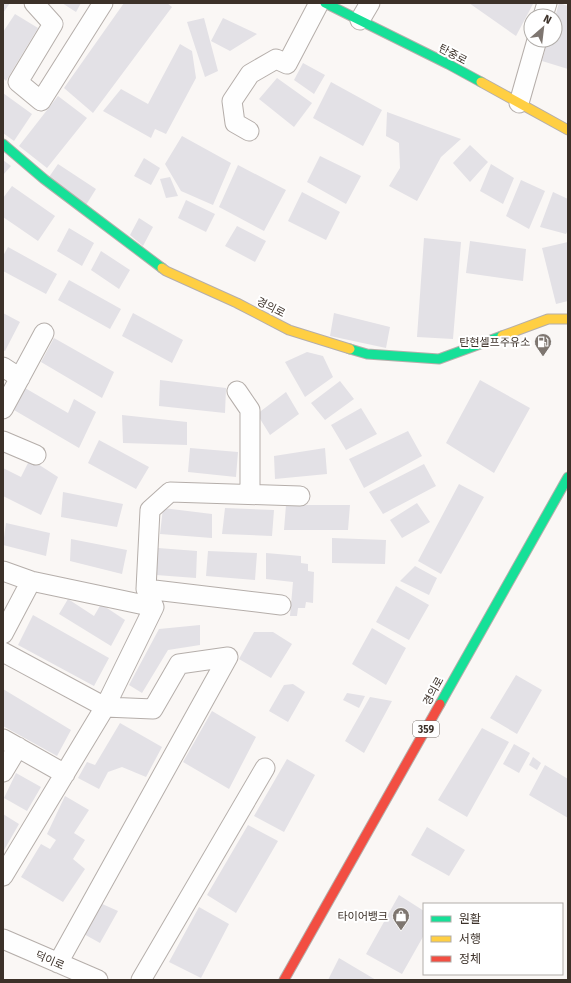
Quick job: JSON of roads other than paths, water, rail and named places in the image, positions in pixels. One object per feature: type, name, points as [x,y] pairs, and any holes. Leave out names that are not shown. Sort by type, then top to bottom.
[{"type":"main road","name":"탄중로","points":[[325,3],[448,64],[568,130]]},
{"type":"main road","name":"경의로","points":[[3,144],[44,179],[166,271],[236,303],[288,330],[367,354],[439,360],[548,319],[568,319]]},
{"type":"main road","name":"경의로","points":[[284,980],[568,477]]},
{"type":"street","points":[[34,3],[53,24],[18,82],[41,101],[103,3]]},
{"type":"street","points":[[249,131],[235,123],[232,101],[250,74],[276,59],[287,64],[319,3]]},
{"type":"street","points":[[360,20],[370,3]]},
{"type":"street","points":[[519,103],[535,48]]},
{"type":"street","points":[[3,409],[44,333]]},
{"type":"street","points":[[3,367],[20,378]]},
{"type":"street","points":[[237,390],[250,410],[250,494]]},
{"type":"street","points":[[3,441],[36,455]]},
{"type":"street","points":[[154,607],[146,589],[150,510],[170,492],[300,496]]},
{"type":"street","points":[[3,571],[31,581],[154,607]]},
{"type":"street","points":[[3,634],[31,581]]},
{"type":"street","points":[[146,589],[281,605]]},
{"type":"street","points":[[3,876],[105,707],[154,607]]},
{"type":"street","points":[[3,652],[105,707],[153,709],[179,664],[228,657],[58,963]]},
{"type":"street","points":[[3,772],[10,743],[65,774]]},
{"type":"street","points":[[141,980],[265,768]]},
{"type":"street","name":"덕이로","points":[[3,939],[98,980]]},
{"type":"place","name":"탄현셀프주유소","points":[[543,357]]},
{"type":"place","name":"타이어뱅크","points":[[401,931]]}]
